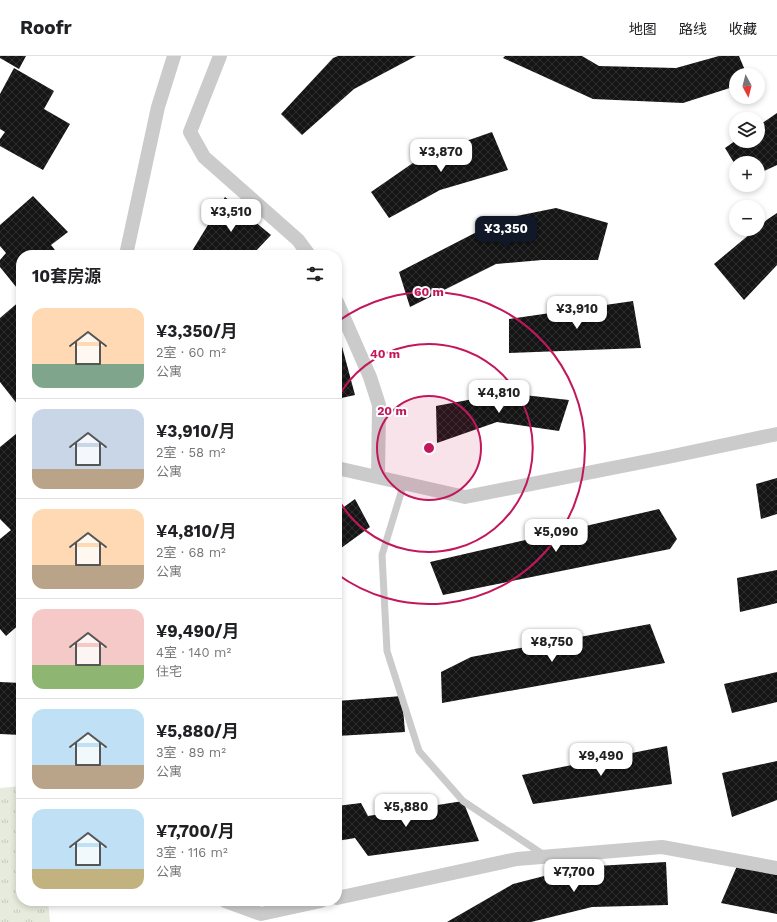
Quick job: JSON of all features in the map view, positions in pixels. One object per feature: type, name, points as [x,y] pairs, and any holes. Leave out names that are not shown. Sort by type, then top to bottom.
[{"type":"street","points":[[127,250],[158,107],[174,56]]},
{"type":"street","points":[[220,56],[190,132],[204,156],[298,240],[305,250]]},
{"type":"street","points":[[342,313],[370,377],[379,405],[378,477]]},
{"type":"street","points":[[342,469],[465,496],[668,457],[777,434]]},
{"type":"street","points":[[342,897],[517,859],[662,847],[777,868]]},
{"type":"street","points":[[236,906],[264,918],[304,906]]},
{"type":"lane","points":[[404,483],[382,555],[387,651],[419,751],[463,800],[546,856]]},
{"type":"green space","points":[[16,786],[16,906],[48,906],[50,922],[0,922],[0,788]]},
{"type":"building","points":[[0,56],[26,56],[19,69],[0,58]]},
{"type":"building","points":[[338,56],[416,56],[354,89],[302,135],[281,114],[333,58]]},
{"type":"building","points":[[505,56],[582,56],[599,66],[676,68],[719,56],[739,56],[744,68],[729,68],[729,88],[683,103],[593,99],[503,58]]},
{"type":"building","points":[[14,68],[54,91],[44,109],[70,124],[43,170],[0,146],[0,139],[5,132],[0,129],[0,94]]},
{"type":"building","points":[[777,113],[777,165],[765,171],[765,156],[730,156],[725,148],[729,145],[729,148],[765,148],[765,121]]},
{"type":"building","points":[[492,132],[508,170],[440,190],[389,218],[371,192],[423,156]]},
{"type":"building","points":[[33,196],[68,232],[51,245],[55,250],[16,250],[16,287],[0,267],[0,260],[6,253],[0,246],[0,225]]},
{"type":"building","points":[[225,197],[271,235],[257,250],[193,250]]},
{"type":"building","points":[[556,208],[608,223],[598,260],[542,260],[496,264],[410,307],[399,272],[502,219]]},
{"type":"building","points":[[777,213],[777,265],[744,300],[714,264],[748,236],[765,236],[765,221]]},
{"type":"building","points":[[633,301],[641,348],[509,353],[509,319]]},
{"type":"building","points":[[16,304],[16,402],[0,382],[0,318]]},
{"type":"building","points":[[342,346],[355,395],[342,398]]},
{"type":"building","points":[[505,393],[569,400],[559,431],[497,422],[437,443],[436,406]]},
{"type":"building","points":[[16,434],[16,627],[6,636],[0,629],[0,539],[11,530],[0,519],[0,447]]},
{"type":"building","points":[[777,478],[777,514],[761,519],[756,484]]},
{"type":"building","points":[[355,499],[370,527],[342,547],[342,508]]},
{"type":"building","points":[[659,509],[677,539],[670,549],[443,595],[430,562]]},
{"type":"building","points":[[777,570],[777,603],[740,612],[737,578]]},
{"type":"building","points":[[650,624],[665,663],[442,703],[441,672],[471,657]]},
{"type":"building","points":[[777,672],[777,702],[732,713],[724,684]]},
{"type":"building","points":[[0,682],[16,683],[16,735],[0,734]]},
{"type":"building","points":[[402,696],[405,732],[342,736],[342,701]]},
{"type":"building","points":[[667,746],[672,784],[533,804],[522,775]]},
{"type":"building","points":[[777,761],[777,800],[732,817],[722,773]]},
{"type":"building","points":[[463,801],[479,841],[368,856],[355,838],[342,840],[342,805],[361,803],[368,816]]},
{"type":"building","points":[[666,862],[668,905],[592,907],[531,922],[447,922],[513,884],[579,867]]},
{"type":"building","points":[[737,866],[777,872],[777,914],[721,903]]}]
